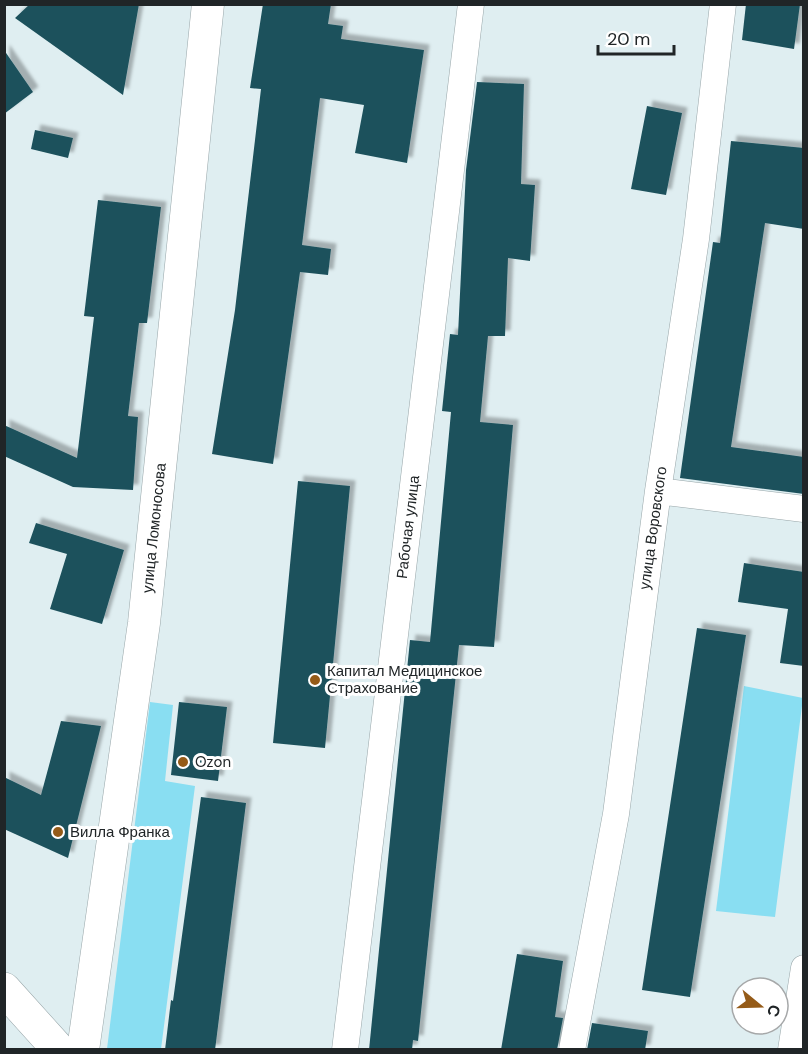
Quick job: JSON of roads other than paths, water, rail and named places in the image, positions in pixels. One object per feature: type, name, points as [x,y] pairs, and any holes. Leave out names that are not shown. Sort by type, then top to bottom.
[{"type":"main road","points":[[4,989],[59,1050]]},
{"type":"street","name":"улица Ломоносова","points":[[83,1050],[145,611],[208,4]]},
{"type":"street","name":"Рабочая улица","points":[[345,1050],[471,4]]},
{"type":"street","name":"улица Воровского","points":[[572,1050],[616,814],[658,491],[696,239],[723,4]]},
{"type":"street","points":[[658,491],[804,509]]},
{"type":"street","points":[[791,1050],[804,968]]},
{"type":"place","name":"Капитал Медицинское Страхование","points":[[315,680]]},
{"type":"place","name":"Ozon","points":[[183,762]]},
{"type":"place","name":"Вилла Франка","points":[[58,832]]}]
